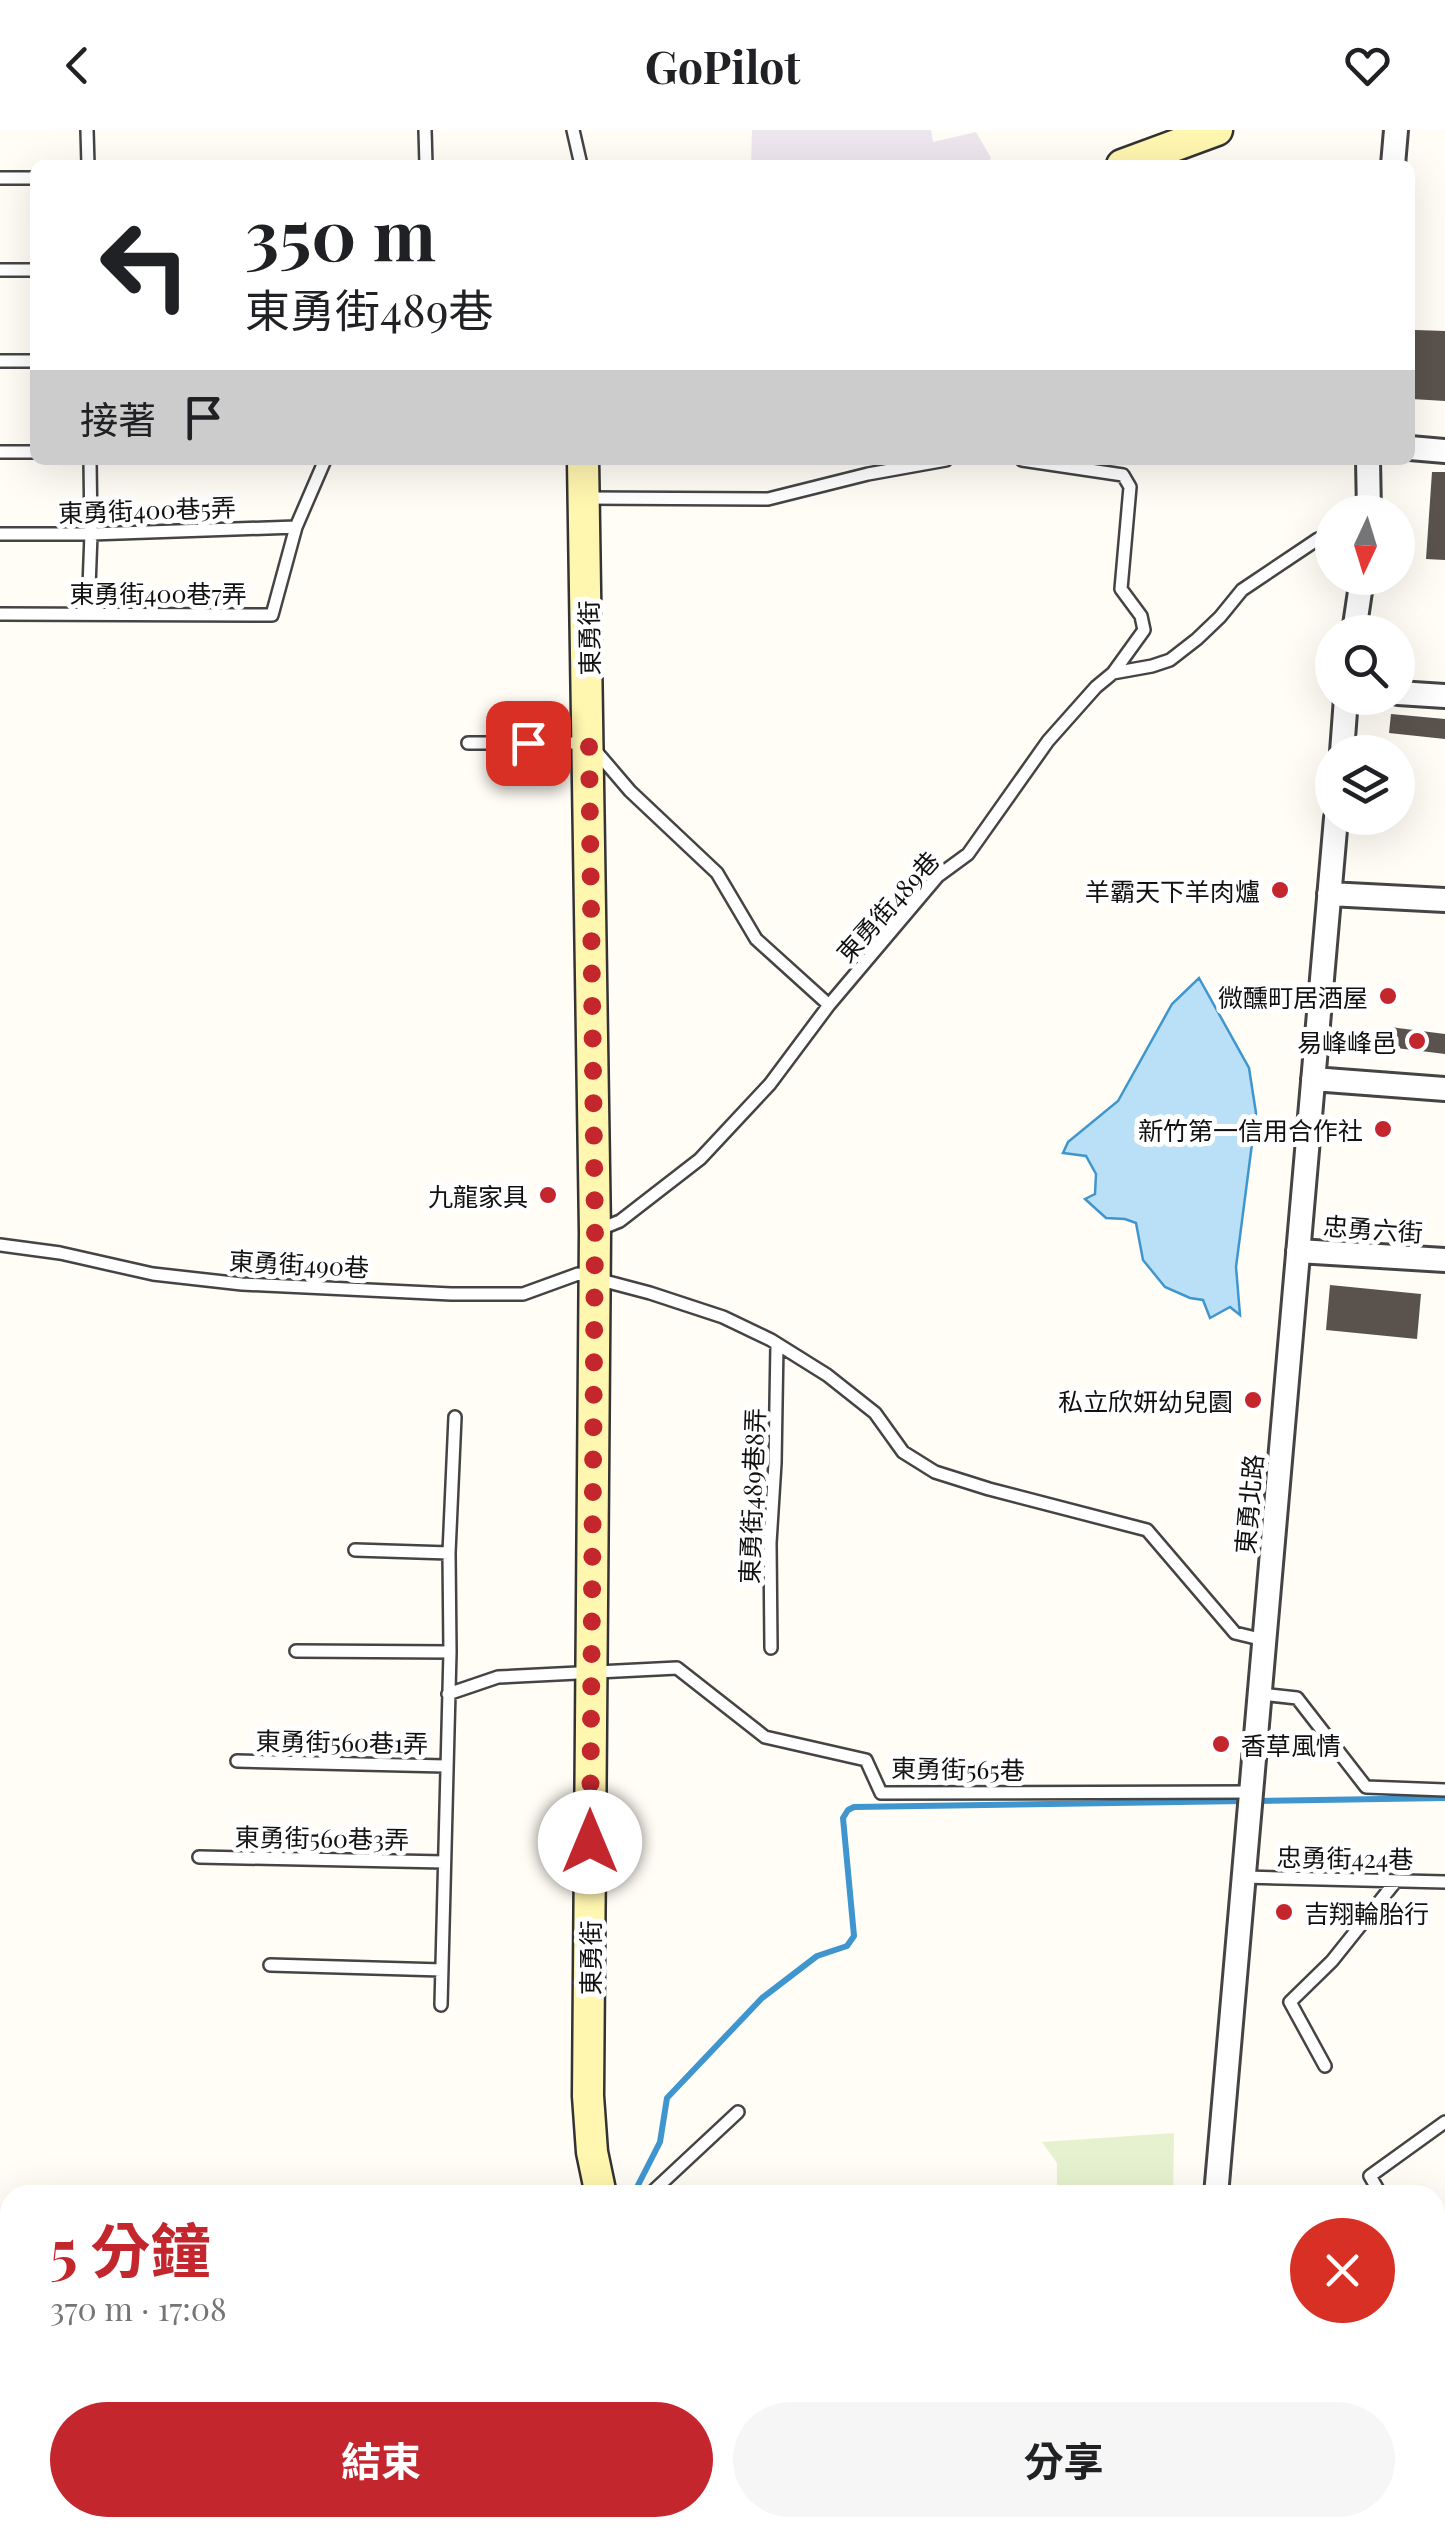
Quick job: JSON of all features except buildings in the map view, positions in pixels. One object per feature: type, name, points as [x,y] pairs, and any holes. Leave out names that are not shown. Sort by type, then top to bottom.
[{"type":"street","points":[[1143,160],[1217,130]]},
{"type":"street","points":[[1393,160],[1396,130]]},
{"type":"street","points":[[1415,448],[1445,450]]},
{"type":"street","name":"東勇街","points":[[584,465],[595,1232],[588,2096],[599,2185]]},
{"type":"street","points":[[1368,465],[1369,495]]},
{"type":"street","points":[[1415,694],[1445,696]]},
{"type":"street","name":"東勇北路","points":[[1217,2185],[1334,835]]},
{"type":"street","points":[[1329,894],[1445,900]]},
{"type":"street","points":[[1313,1079],[1445,1089]]},
{"type":"street","name":"忠勇六街","points":[[1298,1250],[1445,1260]]},
{"type":"lane","points":[[88,130],[88,160]]},
{"type":"lane","points":[[425,130],[426,160]]},
{"type":"lane","points":[[573,130],[579,160]]},
{"type":"lane","points":[[0,178],[30,178]]},
{"type":"lane","points":[[0,270],[30,270]]},
{"type":"lane","points":[[0,361],[30,361]]},
{"type":"lane","points":[[0,452],[30,452]]},
{"type":"lane","points":[[88,614],[90,465]]},
{"type":"lane","name":"東勇街400巷7弄","points":[[0,614],[272,615],[296,526],[323,465]]},
{"type":"lane","points":[[585,498],[768,500],[918,465]]},
{"type":"lane","name":"東勇街489巷","points":[[595,1232],[620,1221],[700,1159],[770,1084],[829,1005],[938,876],[968,854],[1048,741],[1071,712],[1113,673],[1144,630],[1141,616],[1122,589],[1130,486],[1122,476],[1053,465]]},
{"type":"lane","name":"東勇街400巷5弄","points":[[0,534],[296,526]]},
{"type":"lane","points":[[1113,673],[1170,660],[1220,617],[1242,590],[1315,541]]},
{"type":"lane","points":[[468,743],[589,743],[630,791],[717,873],[756,940],[829,1005]]},
{"type":"lane","name":"東勇街490巷","points":[[0,1245],[60,1253],[153,1274],[242,1284],[523,1294],[578,1274],[594,1279]]},
{"type":"lane","points":[[594,1279],[724,1316],[777,1344],[875,1413],[903,1452],[935,1472],[1146,1530],[1235,1633],[1264,1640]]},
{"type":"lane","name":"東勇街489巷8弄","points":[[771,1648],[770,1543],[776,1463],[777,1344]]},
{"type":"lane","points":[[441,2005],[455,1417]]},
{"type":"lane","points":[[355,1550],[449,1553]]},
{"type":"lane","points":[[296,1651],[450,1652]]},
{"type":"lane","name":"東勇街565巷","points":[[590,1671],[677,1668],[764,1737],[866,1760],[880,1792],[1250,1801]]},
{"type":"lane","points":[[448,1694],[498,1677],[590,1671]]},
{"type":"lane","points":[[1260,1694],[1297,1698],[1366,1787],[1445,1790]]},
{"type":"lane","name":"東勇街560巷1弄","points":[[237,1761],[445,1766]]},
{"type":"lane","name":"東勇街560巷3弄","points":[[199,1857],[444,1862]]},
{"type":"lane","name":"忠勇街424巷","points":[[1244,1877],[1445,1882]]},
{"type":"lane","points":[[1325,2066],[1290,2002],[1332,1960],[1396,1881]]},
{"type":"lane","points":[[270,1965],[442,1970]]},
{"type":"lane","points":[[660,2185],[738,2112]]},
{"type":"lane","points":[[1375,2185],[1370,2176],[1445,2122]]},
{"type":"shaded area","points":[[752,130],[931,130],[933,142],[976,132],[991,158],[990,160],[751,160]]},
{"type":"green space","points":[[1174,2133],[1173,2185],[1057,2185],[1057,2163],[1042,2142]]},
{"type":"water","points":[[1199,978],[1249,1068],[1256,1113],[1236,1267],[1240,1315],[1230,1307],[1210,1318],[1203,1300],[1165,1287],[1143,1260],[1136,1223],[1106,1218],[1085,1199],[1095,1194],[1096,1174],[1086,1156],[1063,1153],[1068,1142],[1118,1101],[1172,1004]]},
{"type":"waterway","points":[[1256,1801],[1445,1798]]},
{"type":"waterway","points":[[638,2185],[660,2142],[667,2098],[762,1998],[817,1956],[847,1946],[854,1936],[843,1818],[848,1810],[1244,1801]]},
{"type":"place","name":"羊霸天下羊肉爐","points":[[1280,890]]},
{"type":"place","name":"微醺町居酒屋","points":[[1388,996]]},
{"type":"place","name":"易峰峰邑","points":[[1417,1041]]},
{"type":"place","name":"新竹第一信用合作社","points":[[1383,1129]]},
{"type":"place","name":"九龍家具","points":[[548,1195]]},
{"type":"place","name":"私立欣妍幼兒園","points":[[1253,1400]]},
{"type":"place","name":"香草風情","points":[[1221,1744]]},
{"type":"place","name":"吉翔輪胎行","points":[[1284,1912]]},
{"type":"route","points":[[528,743],[589,743],[595,1232],[590,1842]]}]
